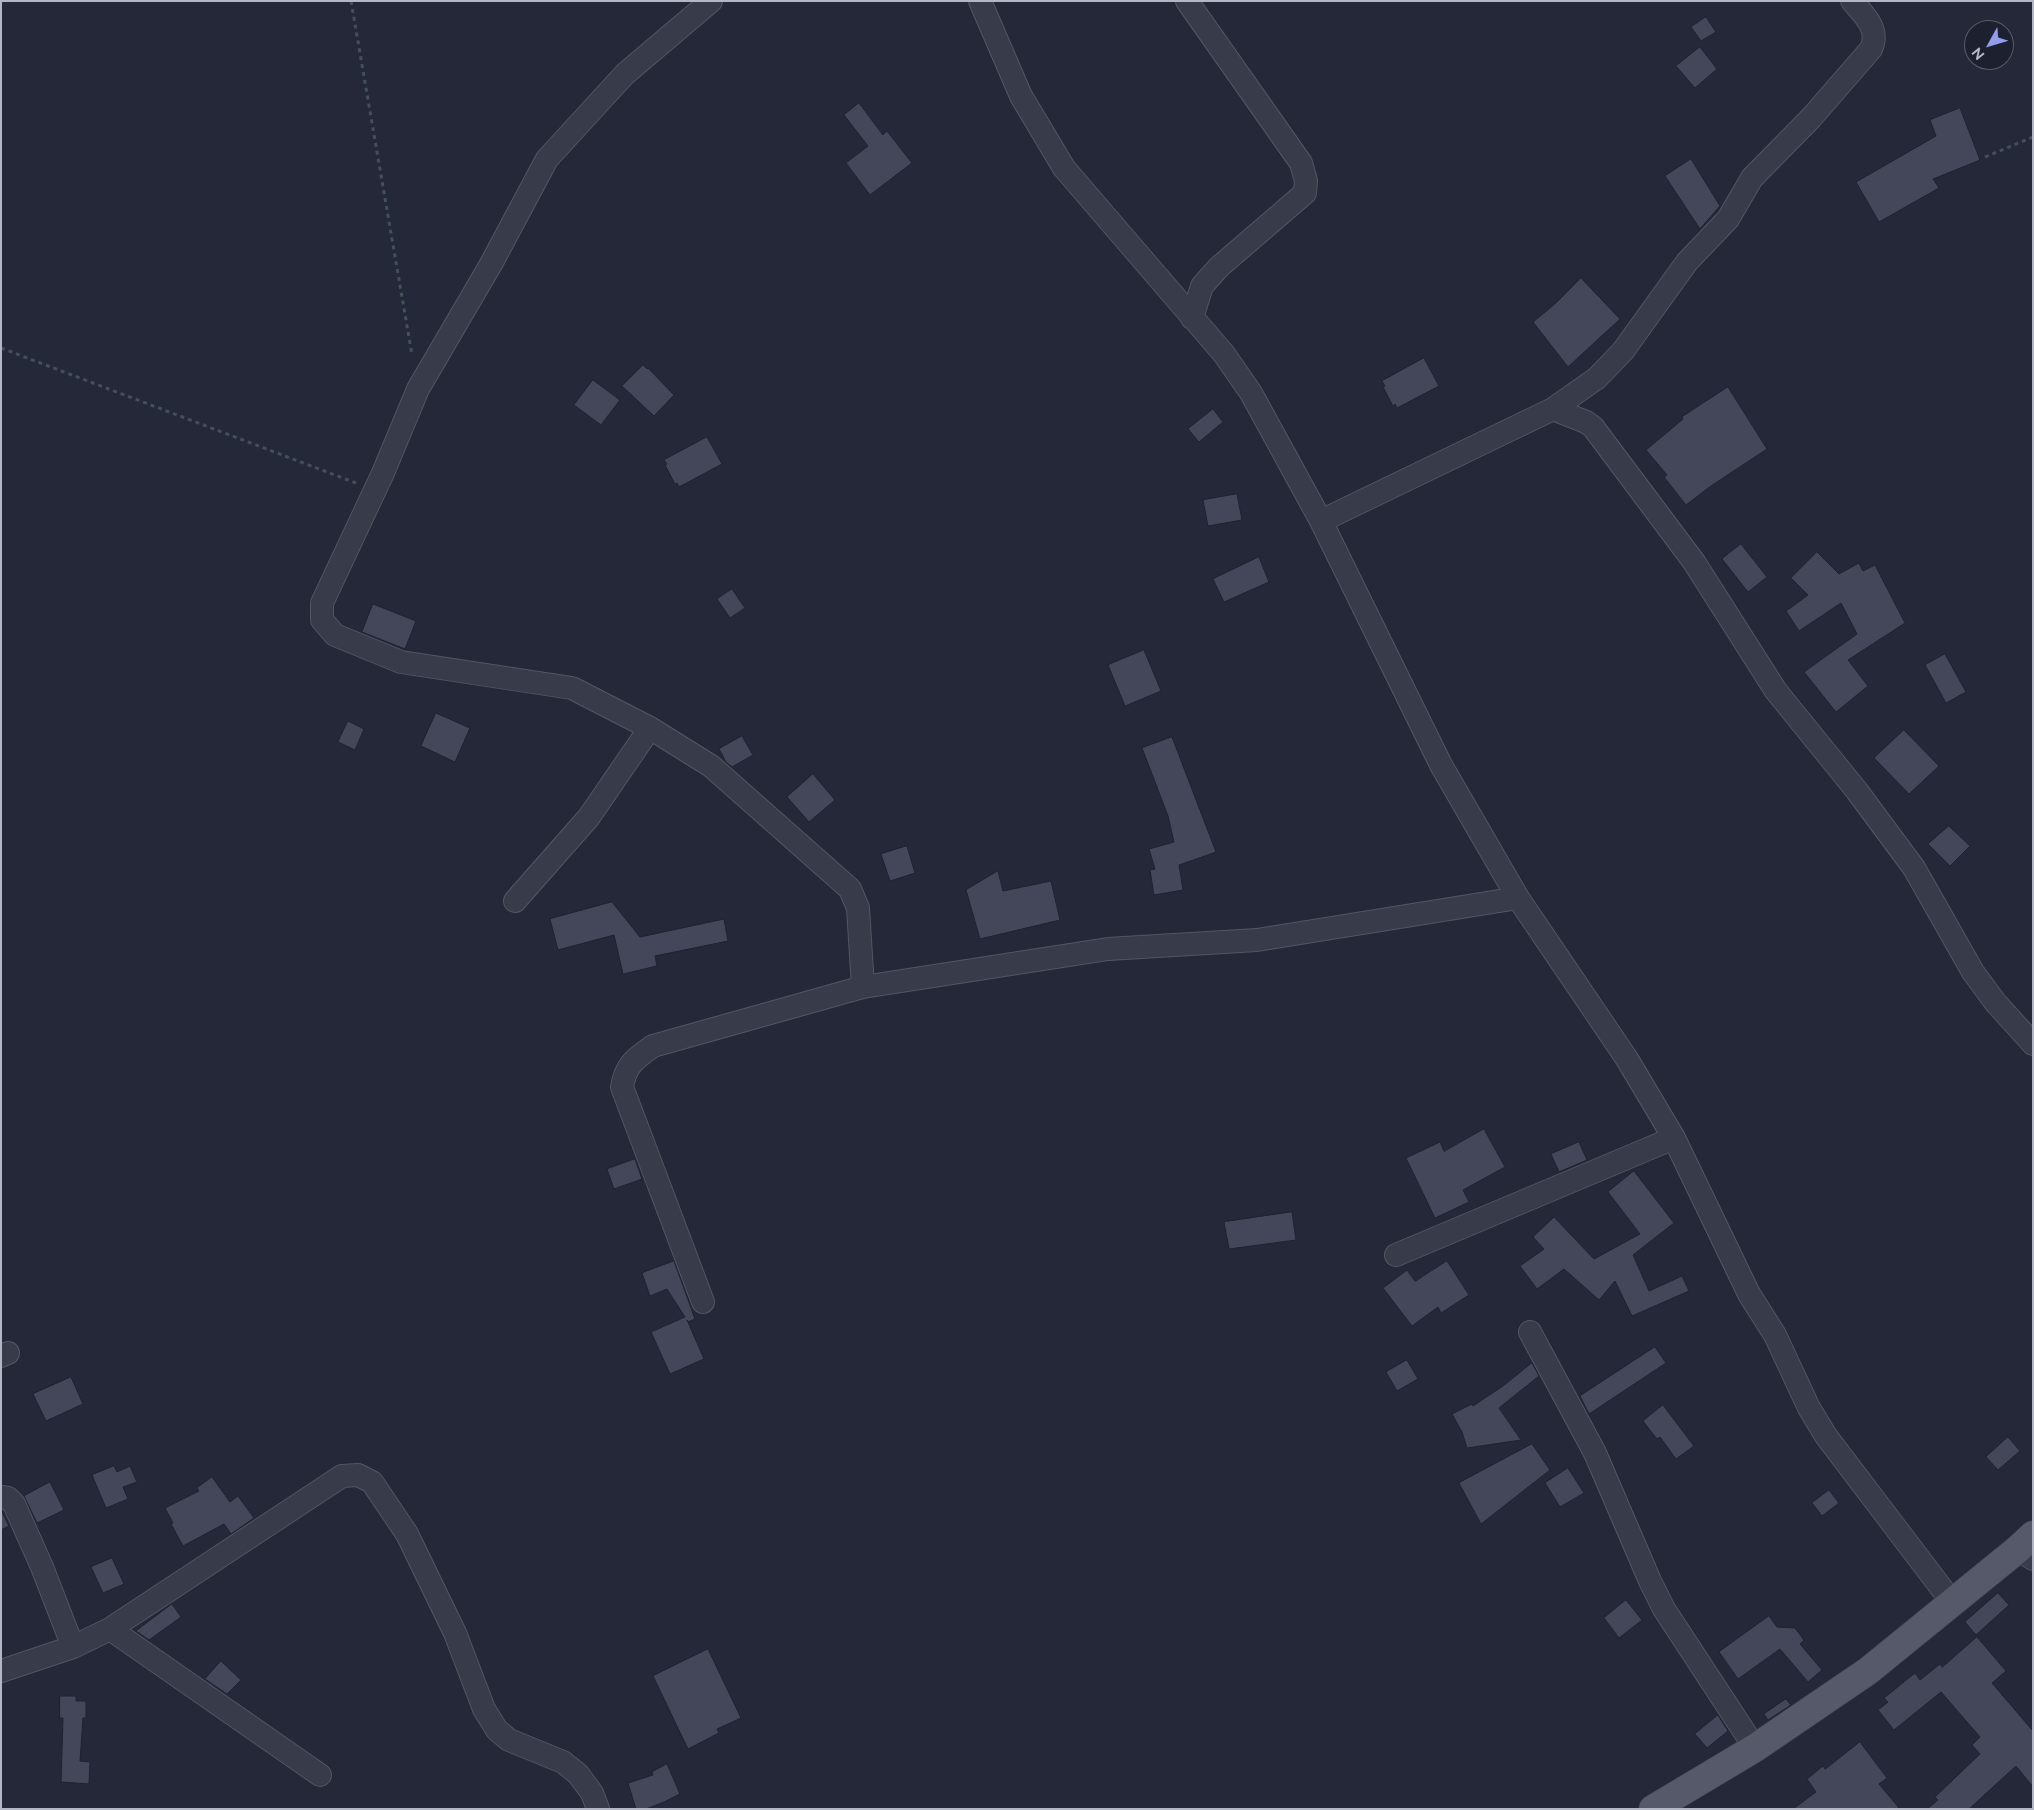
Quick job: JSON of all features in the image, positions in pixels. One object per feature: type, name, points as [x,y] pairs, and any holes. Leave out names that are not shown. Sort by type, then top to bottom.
[{"type":"main road","points":[[1653,1809],[1755,1748],[1868,1671],[1952,1602],[2028,1548]]},
{"type":"street","points":[[711,1],[625,74],[548,159],[491,264],[418,388],[375,490],[322,603],[322,620],[334,635],[401,662],[572,688],[650,728],[710,766],[850,889],[858,908],[863,987]]},
{"type":"street","points":[[980,1],[1021,96],[1064,168],[1224,354],[1251,393],[1321,521],[1441,765],[1518,898],[1627,1059],[1674,1138],[1749,1294],[1775,1335],[1809,1408],[1826,1436],[1952,1602]]},
{"type":"street","points":[[1187,1],[1301,163],[1306,181],[1305,192],[1219,267],[1202,286],[1192,318]]},
{"type":"street","points":[[1321,521],[1553,408],[1597,378],[1622,351],[1687,262],[1728,218],[1752,178],[1811,118],[1871,49],[1876,39],[1874,29],[1859,3]]},
{"type":"street","points":[[1553,408],[1586,422],[1599,435],[1694,562],[1776,691],[1857,791],[1914,868],[1973,972],[1995,1002],[2033,1044]]},
{"type":"street","points":[[515,901],[589,817],[650,728]]},
{"type":"street","points":[[703,1302],[622,1087],[624,1073],[633,1060],[653,1046],[863,987],[1108,948],[1257,940],[1518,898]]},
{"type":"street","points":[[1396,1255],[1674,1138]]},
{"type":"street","points":[[1530,1332],[1595,1453],[1664,1609],[1755,1748]]},
{"type":"street","points":[[1,1671],[73,1646],[110,1629],[342,1476],[358,1474],[372,1482],[407,1534],[455,1633],[484,1709],[497,1730],[508,1740],[563,1762],[578,1774],[592,1793],[598,1809]]},
{"type":"street","points":[[1,1497],[8,1498],[14,1504],[42,1567],[73,1646]]},
{"type":"street","points":[[110,1629],[320,1775]]},
{"type":"path","points":[[351,1],[418,388]]},
{"type":"path","points":[[1985,157],[2033,137]]},
{"type":"path","points":[[1,348],[375,490]]},
{"type":"building","points":[[1706,17],[1716,32],[1701,41],[1691,27]]},
{"type":"building","points":[[1700,47],[1717,69],[1695,88],[1676,66]]},
{"type":"building","points":[[859,103],[883,135],[887,131],[912,163],[870,195],[846,163],[868,146],[844,115]]},
{"type":"building","points":[[1960,108],[1980,160],[1933,179],[1939,188],[1879,222],[1856,182],[1936,136],[1930,120]]},
{"type":"building","points":[[1691,159],[1720,206],[1700,229],[1665,176]]},
{"type":"building","points":[[1581,278],[1620,319],[1568,367],[1533,322],[1556,303]]},
{"type":"building","points":[[1424,358],[1439,386],[1397,408],[1395,404],[1393,406],[1383,387],[1385,386],[1382,381]]},
{"type":"building","points":[[643,365],[674,395],[654,416],[622,386]]},
{"type":"building","points":[[593,380],[620,400],[601,425],[574,405]]},
{"type":"building","points":[[1728,387],[1767,449],[1686,505],[1664,477],[1667,475],[1646,450],[1683,419],[1682,417]]},
{"type":"building","points":[[1213,409],[1223,422],[1199,442],[1188,429]]},
{"type":"building","points":[[707,437],[722,464],[679,487],[677,483],[675,484],[664,460]]},
{"type":"building","points":[[1237,494],[1242,520],[1208,526],[1203,500]]},
{"type":"building","points":[[1741,544],[1767,577],[1748,592],[1722,559]]},
{"type":"building","points":[[1817,552],[1839,574],[1859,563],[1863,571],[1875,565],[1905,623],[1848,660],[1868,686],[1836,712],[1804,672],[1857,634],[1841,603],[1799,631],[1786,611],[1808,595],[1791,578]]},
{"type":"building","points":[[1259,557],[1269,582],[1224,602],[1213,579]]},
{"type":"building","points":[[732,589],[745,608],[730,618],[717,599]]},
{"type":"building","points":[[373,604],[416,621],[405,649],[362,632]]},
{"type":"building","points":[[1144,650],[1161,691],[1125,706],[1108,665]]},
{"type":"building","points":[[1945,654],[1966,692],[1946,703],[1925,665]]},
{"type":"building","points":[[436,713],[470,728],[455,762],[421,746]]},
{"type":"building","points":[[348,721],[364,729],[355,750],[338,742]]},
{"type":"building","points":[[1904,730],[1939,766],[1909,794],[1874,758]]},
{"type":"building","points":[[742,736],[753,755],[732,767],[726,762],[719,749]]},
{"type":"building","points":[[1172,737],[1216,852],[1179,865],[1183,890],[1154,895],[1150,870],[1155,869],[1149,849],[1174,842],[1168,816],[1142,748]]},
{"type":"building","points":[[813,774],[835,800],[809,822],[787,797]]},
{"type":"building","points":[[1949,826],[1970,846],[1950,866],[1928,844]]},
{"type":"building","points":[[907,846],[915,873],[890,881],[881,854]]},
{"type":"building","points":[[998,871],[1003,891],[1051,881],[1060,920],[980,939],[966,890]]},
{"type":"building","points":[[612,902],[640,937],[724,919],[728,941],[655,956],[657,966],[623,974],[614,935],[558,950],[550,919]]},
{"type":"building","points":[[1484,1129],[1505,1167],[1463,1190],[1469,1202],[1435,1218],[1406,1158],[1440,1142],[1444,1151]]},
{"type":"building","points":[[1579,1142],[1587,1160],[1559,1172],[1551,1154]]},
{"type":"building","points":[[635,1159],[642,1179],[614,1189],[607,1169]]},
{"type":"building","points":[[1634,1171],[1674,1223],[1633,1255],[1649,1291],[1682,1276],[1689,1291],[1632,1316],[1615,1281],[1599,1300],[1564,1269],[1537,1289],[1520,1266],[1544,1249],[1533,1237],[1554,1217],[1594,1259],[1640,1234],[1608,1192]]},
{"type":"building","points":[[1292,1212],[1296,1240],[1229,1249],[1224,1222]]},
{"type":"building","points":[[674,1261],[695,1319],[688,1322],[687,1320],[704,1359],[670,1374],[651,1332],[685,1317],[667,1289],[650,1296],[642,1273]]},
{"type":"building","points":[[1447,1261],[1469,1295],[1441,1313],[1438,1307],[1412,1326],[1383,1288],[1407,1270],[1415,1281]]},
{"type":"building","points":[[1655,1347],[1666,1363],[1589,1414],[1580,1396]]},
{"type":"building","points":[[1407,1360],[1418,1379],[1397,1391],[1386,1372]]},
{"type":"building","points":[[1532,1363],[1539,1376],[1499,1408],[1521,1440],[1467,1448],[1462,1432],[1452,1414],[1472,1404],[1473,1406],[1503,1386]]},
{"type":"building","points":[[71,1377],[83,1404],[46,1421],[33,1394]]},
{"type":"building","points":[[1663,1405],[1694,1446],[1676,1459],[1660,1437],[1657,1439],[1643,1421]]},
{"type":"building","points":[[2008,1437],[2020,1451],[1998,1470],[1986,1457]]},
{"type":"building","points":[[1532,1444],[1550,1470],[1481,1524],[1459,1483]]},
{"type":"building","points":[[114,1466],[117,1472],[130,1466],[137,1482],[123,1487],[128,1499],[106,1508],[92,1475]]},
{"type":"building","points":[[1568,1468],[1584,1493],[1560,1507],[1545,1483]]},
{"type":"building","points":[[212,1477],[230,1502],[238,1496],[254,1518],[231,1534],[224,1524],[183,1546],[165,1508],[199,1491],[197,1488]]},
{"type":"building","points":[[50,1482],[64,1510],[37,1523],[24,1496]]},
{"type":"building","points":[[1829,1490],[1839,1503],[1822,1516],[1812,1503]]},
{"type":"building","points":[[1,1510],[9,1526],[1,1530]]},
{"type":"building","points":[[112,1558],[124,1584],[103,1593],[91,1567]]},
{"type":"building","points":[[1998,1593],[2009,1605],[1976,1635],[1965,1622]]},
{"type":"building","points":[[1626,1600],[1642,1620],[1619,1638],[1604,1618]]},
{"type":"building","points":[[172,1604],[181,1617],[149,1640],[136,1631]]},
{"type":"building","points":[[1769,1616],[1777,1627],[1795,1628],[1804,1640],[1800,1644],[1822,1670],[1808,1682],[1780,1649],[1738,1679],[1719,1652]]},
{"type":"building","points":[[1977,1637],[2006,1671],[1992,1683],[2033,1731],[2033,1787],[2016,1766],[1969,1809],[1927,1809],[1938,1800],[1935,1797],[1980,1754],[1972,1745],[1980,1737],[1941,1692],[1894,1730],[1878,1710],[1888,1702],[1884,1698],[1915,1673],[1920,1680],[1940,1664],[1942,1667]]},
{"type":"building","points":[[708,1649],[741,1718],[717,1729],[719,1733],[688,1749],[653,1676]]},
{"type":"building","points":[[221,1661],[241,1680],[227,1694],[205,1679]]},
{"type":"building","points":[[60,1696],[76,1696],[76,1701],[86,1701],[86,1718],[83,1718],[80,1761],[90,1762],[89,1784],[61,1782],[63,1718],[60,1718]]},
{"type":"building","points":[[1786,1699],[1791,1705],[1768,1720],[1764,1714]]},
{"type":"building","points":[[1718,1715],[1728,1731],[1707,1748],[1695,1734]]},
{"type":"building","points":[[1860,1742],[1887,1778],[1879,1784],[1900,1809],[1793,1809],[1816,1792],[1807,1779],[1823,1766],[1825,1769]]},
{"type":"building","points":[[667,1764],[680,1794],[646,1809],[636,1809],[628,1783],[653,1775],[652,1772]]}]
